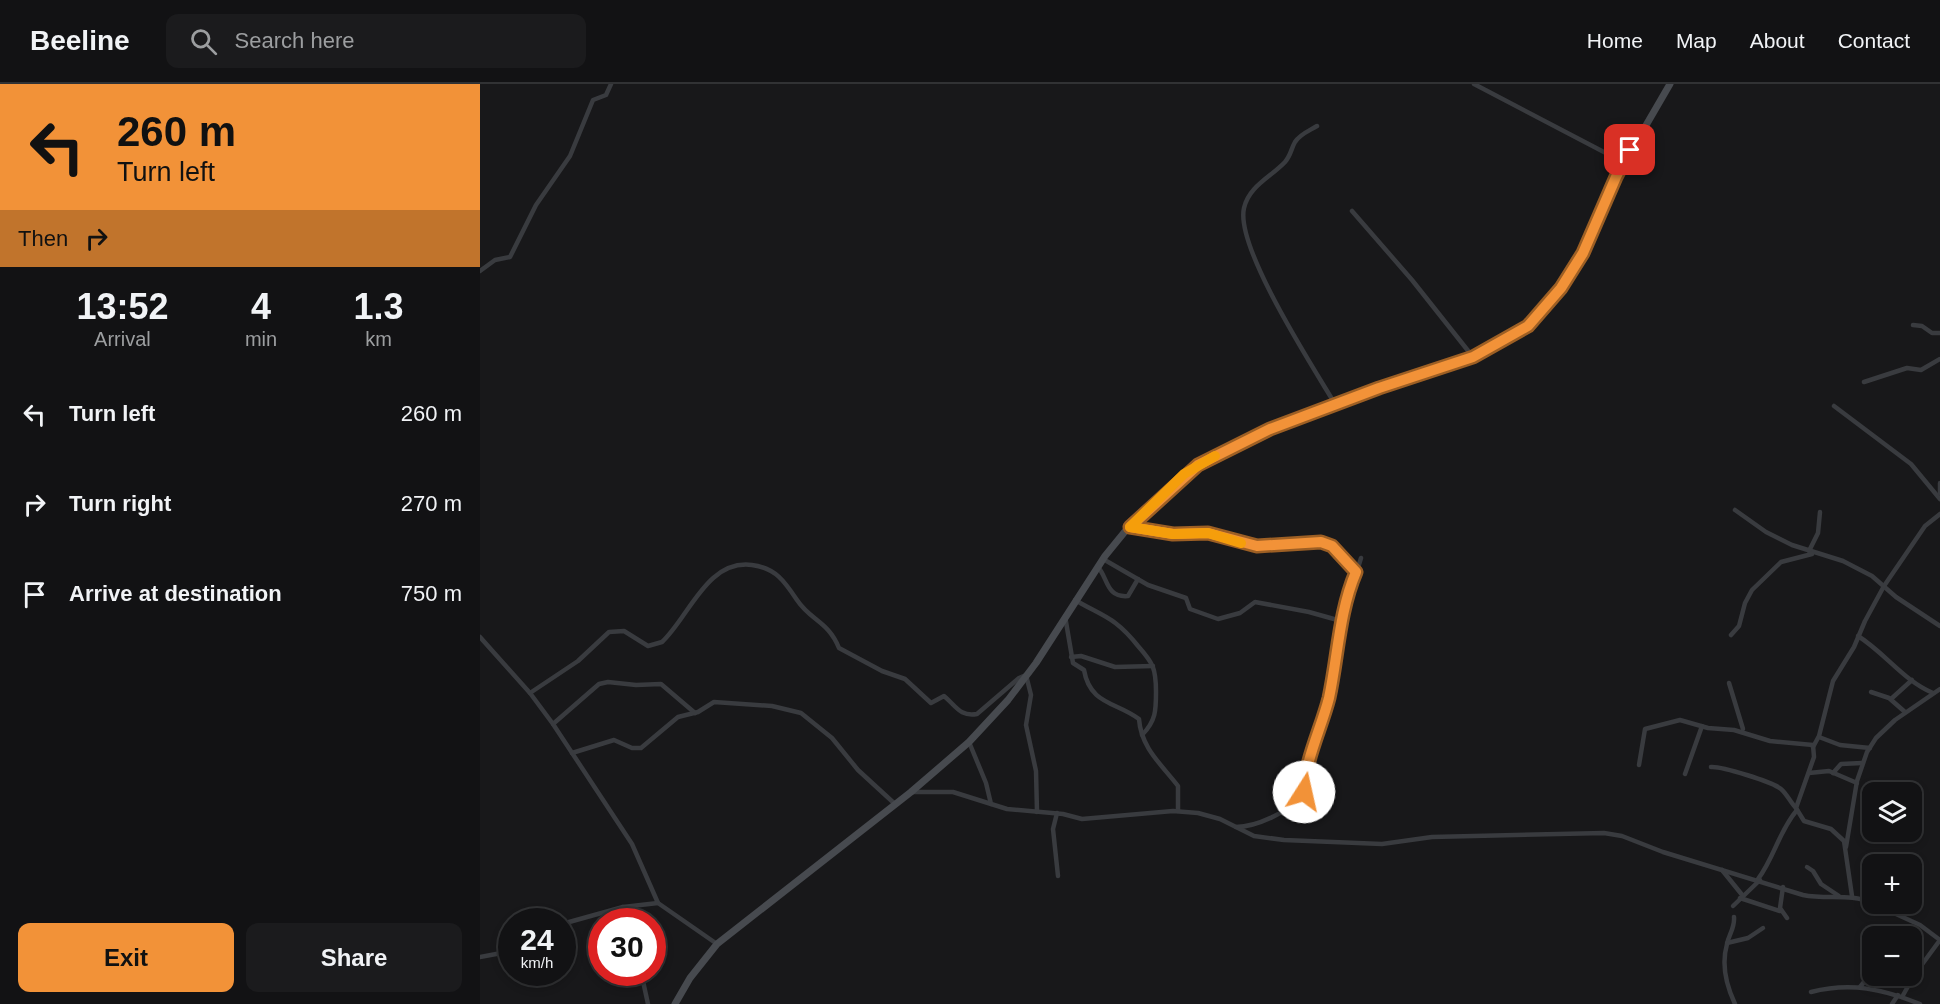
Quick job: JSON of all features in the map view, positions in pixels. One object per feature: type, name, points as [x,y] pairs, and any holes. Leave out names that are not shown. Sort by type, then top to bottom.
[{"type":"street","points":[[480,271],[495,260],[510,257],[536,205],[566,164],[592,100],[606,94],[611,84]]},
{"type":"street","points":[[1474,84],[1623,162]]},
{"type":"street","points":[[675,1004],[690,978],[717,944],[911,792],[969,742],[1008,700],[1103,559],[1130,527],[1198,465],[1270,429],[1335,404],[1473,357],[1528,326],[1556,294],[1583,253],[1623,162],[1670,84]]},
{"type":"street","points":[[1317,126],[1300,136],[1287,159],[1253,189],[1247,198],[1242,220],[1247,241],[1265,282],[1335,404]]},
{"type":"street","points":[[1352,211],[1412,280],[1473,357]]},
{"type":"street","points":[[1913,325],[1932,333],[1940,333]]},
{"type":"street","points":[[1864,382],[1907,368],[1922,370],[1940,359]]},
{"type":"street","points":[[1834,406],[1911,464],[1940,500]]},
{"type":"street","points":[[1940,483],[1940,492]]},
{"type":"street","points":[[1735,510],[1766,532],[1809,551],[1854,566],[1896,597],[1939,624]]},
{"type":"street","points":[[1809,551],[1818,533],[1820,512]]},
{"type":"street","points":[[1733,906],[1759,879],[1796,809],[1809,774],[1815,752],[1813,747],[1819,737],[1833,681],[1884,586],[1925,526],[1940,514]]},
{"type":"street","points":[[1130,527],[1173,534],[1208,533],[1257,546],[1321,542],[1332,546],[1356,572]]},
{"type":"street","points":[[1731,635],[1739,626],[1745,603],[1752,590],[1781,562],[1815,553]]},
{"type":"street","points":[[1236,827],[1251,826],[1291,806],[1302,797],[1307,767],[1330,692],[1341,621],[1361,558]]},
{"type":"street","points":[[1103,559],[1138,579],[1186,598],[1190,609],[1214,619],[1235,615],[1255,602],[1309,612],[1341,621]]},
{"type":"street","points":[[531,693],[578,661],[609,632],[624,631],[649,646],[662,642],[717,573],[730,566],[742,564],[774,572],[783,580],[800,604],[834,635],[839,648],[882,671],[905,679],[931,704],[944,696],[958,711],[970,715],[977,714],[1013,683],[1026,675]]},
{"type":"street","points":[[1098,567],[1111,591],[1121,596],[1128,596],[1138,579]]},
{"type":"street","points":[[1074,600],[1124,627],[1149,657],[1153,666],[1155,716],[1142,735]]},
{"type":"street","points":[[1065,616],[1073,663],[1084,670],[1088,685],[1108,706],[1139,719],[1142,735],[1151,754],[1179,786],[1178,811]]},
{"type":"street","points":[[1858,636],[1872,644],[1912,680],[1933,693]]},
{"type":"street","points":[[480,637],[531,693],[553,724],[632,844],[658,903],[717,944]]},
{"type":"street","points":[[1071,657],[1081,656],[1115,667],[1153,666]]},
{"type":"street","points":[[1026,675],[1031,695],[1026,725],[1036,771],[1037,812]]},
{"type":"street","points":[[1891,699],[1912,680]]},
{"type":"street","points":[[553,724],[599,684],[608,682],[636,685],[661,684],[695,713]]},
{"type":"street","points":[[1729,682],[1743,729]]},
{"type":"street","points":[[1852,896],[1846,847],[1862,763],[1876,738],[1905,712],[1940,689]]},
{"type":"street","points":[[1870,692],[1891,699],[1905,712]]},
{"type":"street","points":[[572,753],[614,740],[632,748],[641,748],[677,718],[695,713],[714,702],[765,704],[798,712],[832,738],[858,770],[895,804]]},
{"type":"street","points":[[1639,765],[1645,729],[1651,725],[1680,720],[1702,726],[1728,729],[1770,741],[1813,747]]},
{"type":"street","points":[[1685,774],[1702,726]]},
{"type":"street","points":[[1728,729],[1737,726],[1749,735]]},
{"type":"street","points":[[1819,737],[1840,746],[1870,748]]},
{"type":"street","points":[[969,742],[984,777],[991,804]]},
{"type":"street","points":[[1833,773],[1841,764],[1862,763]]},
{"type":"street","points":[[1712,767],[1724,767],[1773,784],[1783,790],[1804,821],[1832,829],[1846,847]]},
{"type":"street","points":[[1809,774],[1823,771],[1857,783]]},
{"type":"street","points":[[911,792],[953,792],[1009,810],[1058,813],[1089,819],[1178,811],[1209,815],[1264,838],[1347,844],[1382,844],[1432,837],[1604,833],[1622,836],[1722,870],[1818,898],[1852,896],[1862,900]]},
{"type":"street","points":[[1058,813],[1053,829],[1058,876]]},
{"type":"street","points":[[1806,867],[1813,871],[1821,884],[1841,897]]},
{"type":"street","points":[[1722,870],[1742,897],[1780,911],[1787,918]]},
{"type":"street","points":[[1780,911],[1782,887]]},
{"type":"street","points":[[576,920],[623,907],[658,903]]},
{"type":"street","points":[[1892,1004],[1940,940],[1920,926],[1895,914]]},
{"type":"street","points":[[1734,917],[1733,929],[1727,943],[1724,972],[1735,1004]]},
{"type":"street","points":[[1727,943],[1741,941],[1763,928]]},
{"type":"street","points":[[480,957],[498,954]]},
{"type":"street","points":[[644,986],[648,1004]]},
{"type":"street","points":[[1811,992],[1860,987],[1900,996],[1920,1004]]},
{"type":"slow traffic","points":[[1215,456],[1184,474],[1130,527],[1173,534],[1208,533],[1241,543]]},
{"type":"route","points":[[1304,792],[1307,767],[1328,702],[1342,616],[1356,572],[1332,546],[1321,542],[1257,546],[1208,533],[1173,534],[1130,527],[1174,484],[1198,465],[1270,429],[1379,388],[1473,357],[1508,340],[1528,326],[1561,288],[1583,253],[1630,150]]}]
